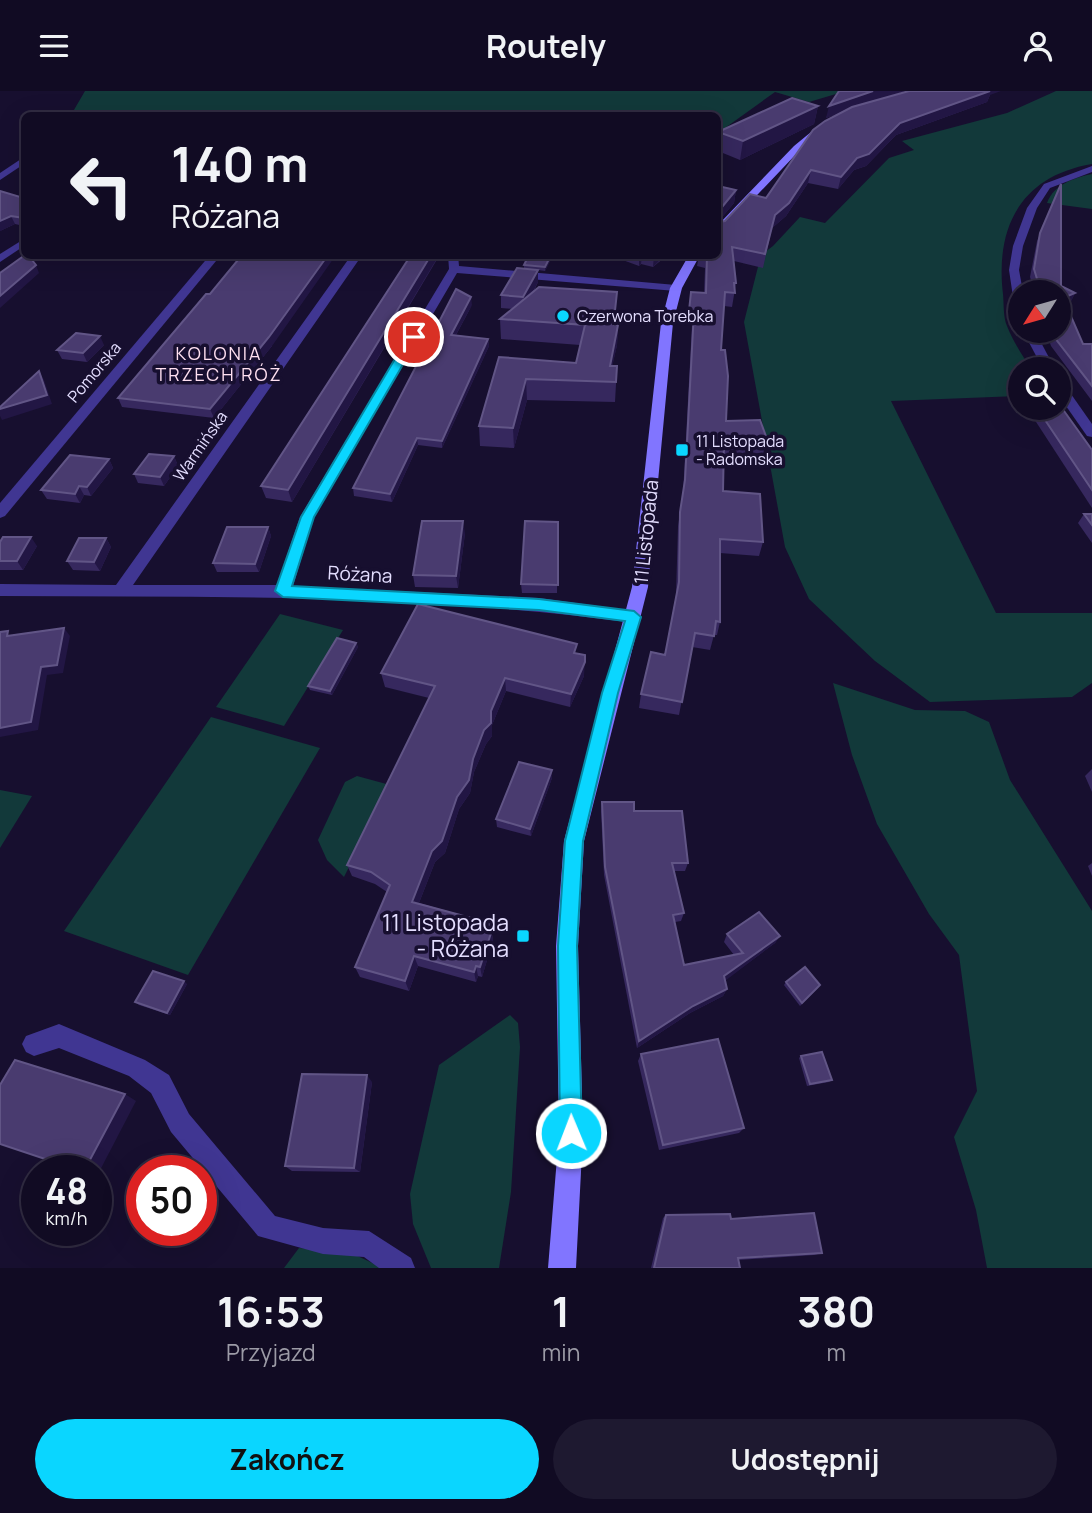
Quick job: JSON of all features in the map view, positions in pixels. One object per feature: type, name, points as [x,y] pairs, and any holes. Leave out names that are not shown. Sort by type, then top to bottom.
[{"type":"main road","points":[[721,227],[797,148],[831,122]]},
{"type":"main road","name":"11 Listopada","points":[[562,1268],[571,1133],[568,946],[574,841],[610,693],[634,617],[643,565],[667,323],[676,289],[693,259]]},
{"type":"street","points":[[0,177],[21,162]]},
{"type":"street","points":[[1015,280],[1014,270],[1018,246],[1032,208],[1047,186],[1092,169]]},
{"type":"street","points":[[0,260],[21,245]]},
{"type":"street","name":"Pomorska","points":[[0,513],[213,259]]},
{"type":"street","name":"Warmińska","points":[[119,592],[354,259]]},
{"type":"street","points":[[283,591],[307,517],[453,262],[676,289]]},
{"type":"street","points":[[1071,404],[1092,433]]},
{"type":"street","name":"Różana","points":[[0,590],[283,591],[539,604],[634,617]]},
{"type":"street","points":[[34,1044],[59,1036],[137,1068],[160,1084],[180,1123],[267,1227],[323,1241],[369,1244],[401,1268]]},
{"type":"green space","points":[[85,91],[846,91],[809,102],[775,92],[721,131],[721,112],[73,112]]},
{"type":"green space","points":[[1056,91],[1092,91],[1092,164],[1067,170],[1047,180],[1018,208],[1009,227],[1002,270],[1005,319],[1008,343],[1016,343],[1024,357],[1008,357],[1008,396],[891,401],[996,613],[1092,613],[1092,683],[1072,697],[930,702],[875,661],[809,599],[785,547],[744,322],[761,255],[800,217],[825,223],[889,158],[914,150],[902,141],[1007,113]]},
{"type":"green space","points":[[1092,174],[1092,209],[1047,203],[1054,191],[1060,187]]},
{"type":"green space","points":[[280,614],[343,630],[284,726],[216,707]]},
{"type":"green space","points":[[833,683],[915,710],[965,711],[989,722],[1010,780],[1092,911],[1092,1268],[987,1268],[976,1210],[954,1137],[977,1091],[959,955],[929,914],[877,824],[852,755]]},
{"type":"green space","points":[[211,717],[320,748],[188,975],[64,931]]},
{"type":"green space","points":[[357,776],[390,785],[344,877],[327,860],[318,840],[345,782]]},
{"type":"green space","points":[[0,790],[32,796],[0,848]]},
{"type":"green space","points":[[510,1015],[518,1023],[520,1047],[511,1192],[499,1268],[431,1268],[413,1224],[410,1194],[439,1065]]},
{"type":"green space","points":[[299,1248],[349,1252],[383,1268],[284,1268]]},
{"type":"building","points":[[839,91],[873,91],[829,106]]},
{"type":"building","points":[[909,91],[990,91],[900,123],[869,154],[857,158],[841,177],[811,170],[789,203],[775,215],[765,254],[732,247],[735,293],[725,292],[721,350],[725,350],[728,376],[726,421],[760,420],[767,439],[724,441],[723,491],[760,494],[763,542],[720,539],[720,622],[716,621],[714,636],[695,633],[682,702],[641,694],[651,652],[665,655],[679,582],[680,512],[685,480],[694,311],[689,311],[691,292],[706,293],[707,259],[721,259],[721,222],[725,221],[750,194],[766,198],[813,130],[825,121],[852,107]]},
{"type":"building","points":[[792,98],[818,106],[743,141],[721,133],[721,131]]},
{"type":"building","points":[[1061,184],[1061,280],[1037,280],[1034,269],[1040,233]]},
{"type":"building","points":[[721,187],[736,190],[721,208]]},
{"type":"building","points":[[0,191],[21,196],[21,218],[11,216],[0,221]]},
{"type":"building","points":[[21,258],[31,259],[36,265],[0,296],[0,273]]},
{"type":"building","points":[[239,259],[325,259],[269,337],[210,409],[118,398],[206,294],[210,294]]},
{"type":"building","points":[[408,259],[429,259],[288,490],[261,486]]},
{"type":"building","points":[[527,259],[549,259],[545,267],[524,265]]},
{"type":"building","points":[[517,268],[538,270],[523,297],[501,295]]},
{"type":"building","points":[[539,287],[617,292],[614,325],[618,325],[610,366],[617,366],[616,382],[526,379],[513,428],[479,426],[499,357],[576,363],[585,325],[500,319]]},
{"type":"building","points":[[456,289],[471,297],[451,335],[488,339],[442,441],[417,438],[390,494],[353,488]]},
{"type":"building","points":[[1071,316],[1083,344],[1092,344],[1092,386],[1059,343],[1071,343]]},
{"type":"building","points":[[76,333],[100,336],[83,353],[57,350]]},
{"type":"building","points":[[39,371],[47,395],[0,409],[0,407]]},
{"type":"building","points":[[1045,420],[1070,420],[1092,450],[1092,490]]},
{"type":"building","points":[[149,454],[174,456],[160,477],[134,474]]},
{"type":"building","points":[[70,455],[109,459],[87,487],[79,486],[75,494],[41,490]]},
{"type":"building","points":[[1084,514],[1092,514],[1092,525]]},
{"type":"building","points":[[422,521],[463,521],[456,576],[413,575]]},
{"type":"building","points":[[525,521],[558,522],[558,585],[521,584]]},
{"type":"building","points":[[227,527],[268,527],[255,564],[213,563]]},
{"type":"building","points":[[3,537],[31,537],[17,561],[0,561],[0,542]]},
{"type":"building","points":[[79,538],[106,538],[94,562],[67,561]]},
{"type":"building","points":[[418,604],[577,644],[574,653],[585,655],[585,662],[571,694],[505,678],[491,711],[491,723],[484,730],[473,759],[469,780],[457,797],[442,841],[432,851],[412,902],[490,923],[489,928],[492,930],[480,967],[476,966],[474,972],[414,956],[405,981],[355,967],[390,885],[371,872],[347,865],[435,686],[381,673]]},
{"type":"building","points":[[64,628],[57,665],[41,667],[31,722],[0,728],[0,632],[8,631],[7,636]]},
{"type":"building","points":[[337,638],[356,643],[330,691],[308,686]]},
{"type":"building","points":[[519,762],[552,770],[530,829],[496,819]]},
{"type":"building","points":[[602,802],[634,802],[634,811],[682,811],[688,863],[672,863],[684,913],[673,915],[684,965],[743,953],[727,934],[759,912],[780,936],[724,976],[727,989],[693,1006],[639,1041],[605,867]]},
{"type":"building","points":[[805,967],[820,985],[802,1003],[786,982]]},
{"type":"building","points":[[153,971],[184,981],[167,1013],[135,1002]]},
{"type":"building","points":[[718,1039],[744,1128],[663,1145],[641,1054]]},
{"type":"building","points":[[822,1052],[832,1080],[810,1084],[801,1056]]},
{"type":"building","points":[[15,1060],[125,1094],[93,1155],[33,1155],[0,1144],[0,1085]]},
{"type":"building","points":[[302,1074],[367,1075],[354,1168],[285,1166]]},
{"type":"building","points":[[814,1213],[822,1253],[738,1258],[740,1268],[654,1268],[666,1215],[730,1214],[731,1219]]},
{"type":"place","name":"Czerwona Torebka","points":[[563,316]]},
{"type":"place","name":"11 Listopada - Radomska","points":[[682,450]]},
{"type":"place","name":"11 Listopada - Różana","points":[[523,936]]},
{"type":"district","name":"KOLONIA TRZECH RÓŻ","points":[[219,364]]},
{"type":"route","points":[[414,337],[307,517],[283,591],[539,604],[634,617],[610,693],[574,841],[568,946],[571,1133]]}]
